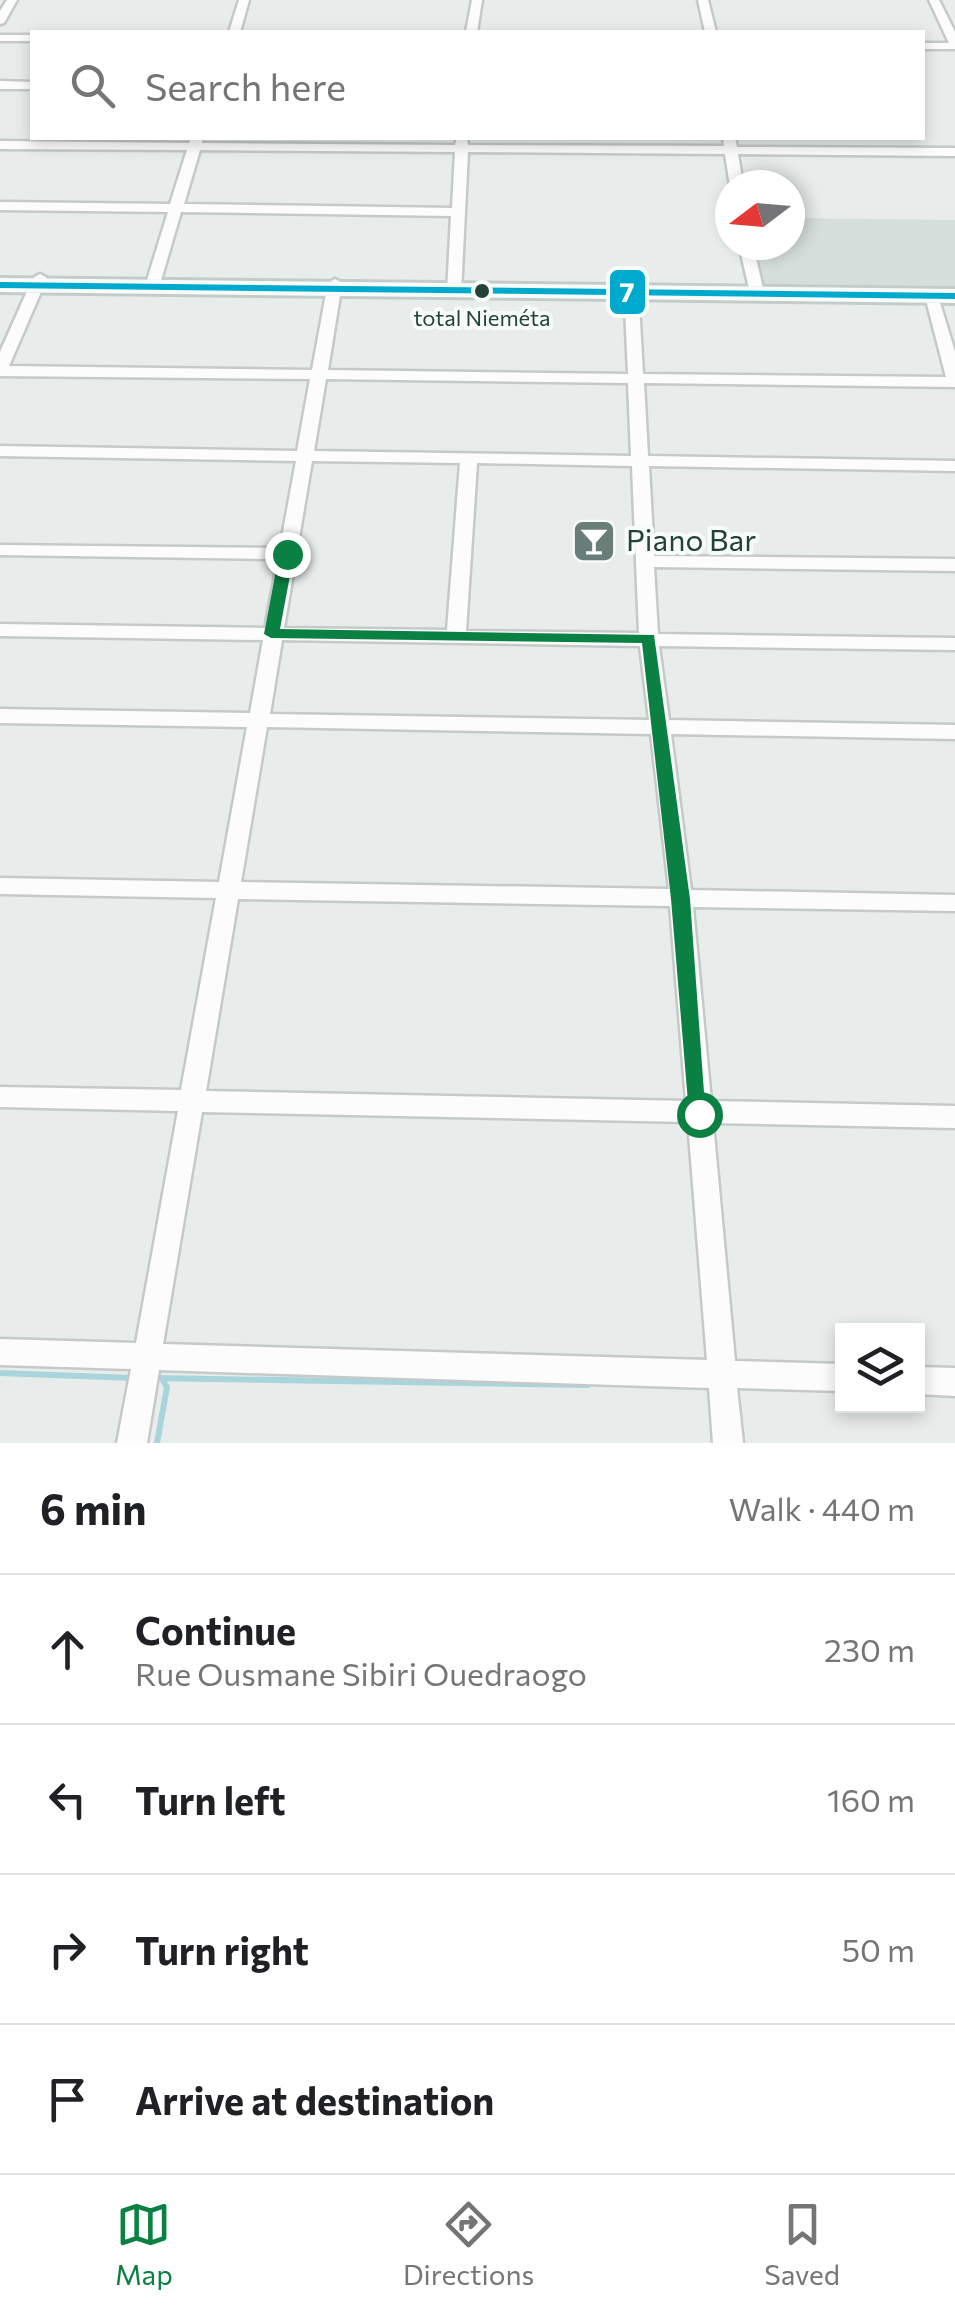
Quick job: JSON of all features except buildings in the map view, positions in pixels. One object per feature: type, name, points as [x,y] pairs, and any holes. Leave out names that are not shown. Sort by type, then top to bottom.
[{"type":"main road","points":[[0,282],[947,294]]},
{"type":"street","points":[[0,21],[12,0]]},
{"type":"street","points":[[235,30],[244,0]]},
{"type":"street","points":[[472,30],[477,0]]},
{"type":"street","points":[[703,0],[710,30]]},
{"type":"street","points":[[925,46],[955,45],[934,0]]},
{"type":"street","points":[[0,38],[30,38]]},
{"type":"street","points":[[0,85],[30,86]]},
{"type":"street","points":[[153,284],[195,142]]},
{"type":"street","points":[[454,288],[462,143]]},
{"type":"street","points":[[730,143],[734,170]]},
{"type":"street","points":[[0,145],[730,143],[955,152]]},
{"type":"street","points":[[0,206],[460,212]]},
{"type":"street","points":[[749,260],[756,290]]},
{"type":"street","points":[[38,282],[0,370],[955,381],[947,294]]},
{"type":"street","points":[[132,1443],[333,286]]},
{"type":"street","points":[[631,289],[649,638],[680,899],[728,1443]]},
{"type":"street","points":[[0,452],[955,466]]},
{"type":"street","points":[[456,635],[469,456]]},
{"type":"street","points":[[0,550],[287,554]]},
{"type":"street","points":[[646,560],[955,565]]},
{"type":"street","points":[[0,630],[955,644]]},
{"type":"street","points":[[0,716],[955,732]]},
{"type":"street","points":[[0,886],[955,903]]},
{"type":"street","points":[[0,1096],[955,1118]]},
{"type":"street","points":[[0,1352],[835,1378]]},
{"type":"street","points":[[925,1381],[955,1382]]},
{"type":"shaded area","points":[[805,218],[955,220],[955,286],[762,284],[757,260],[805,260]]},
{"type":"waterway","points":[[0,1373],[132,1378]]},
{"type":"waterway","points":[[153,1378],[588,1385]]},
{"type":"waterway","points":[[157,1443],[167,1387],[162,1379]]},
{"type":"transit line","name":"7","points":[[0,285],[955,296]]},
{"type":"place","name":"total Nieméta","points":[[482,291]]},
{"type":"place","name":"Piano Bar","points":[[594,541]]},
{"type":"route","points":[[287,554],[271,634],[649,638],[680,899],[699,1114]]}]
